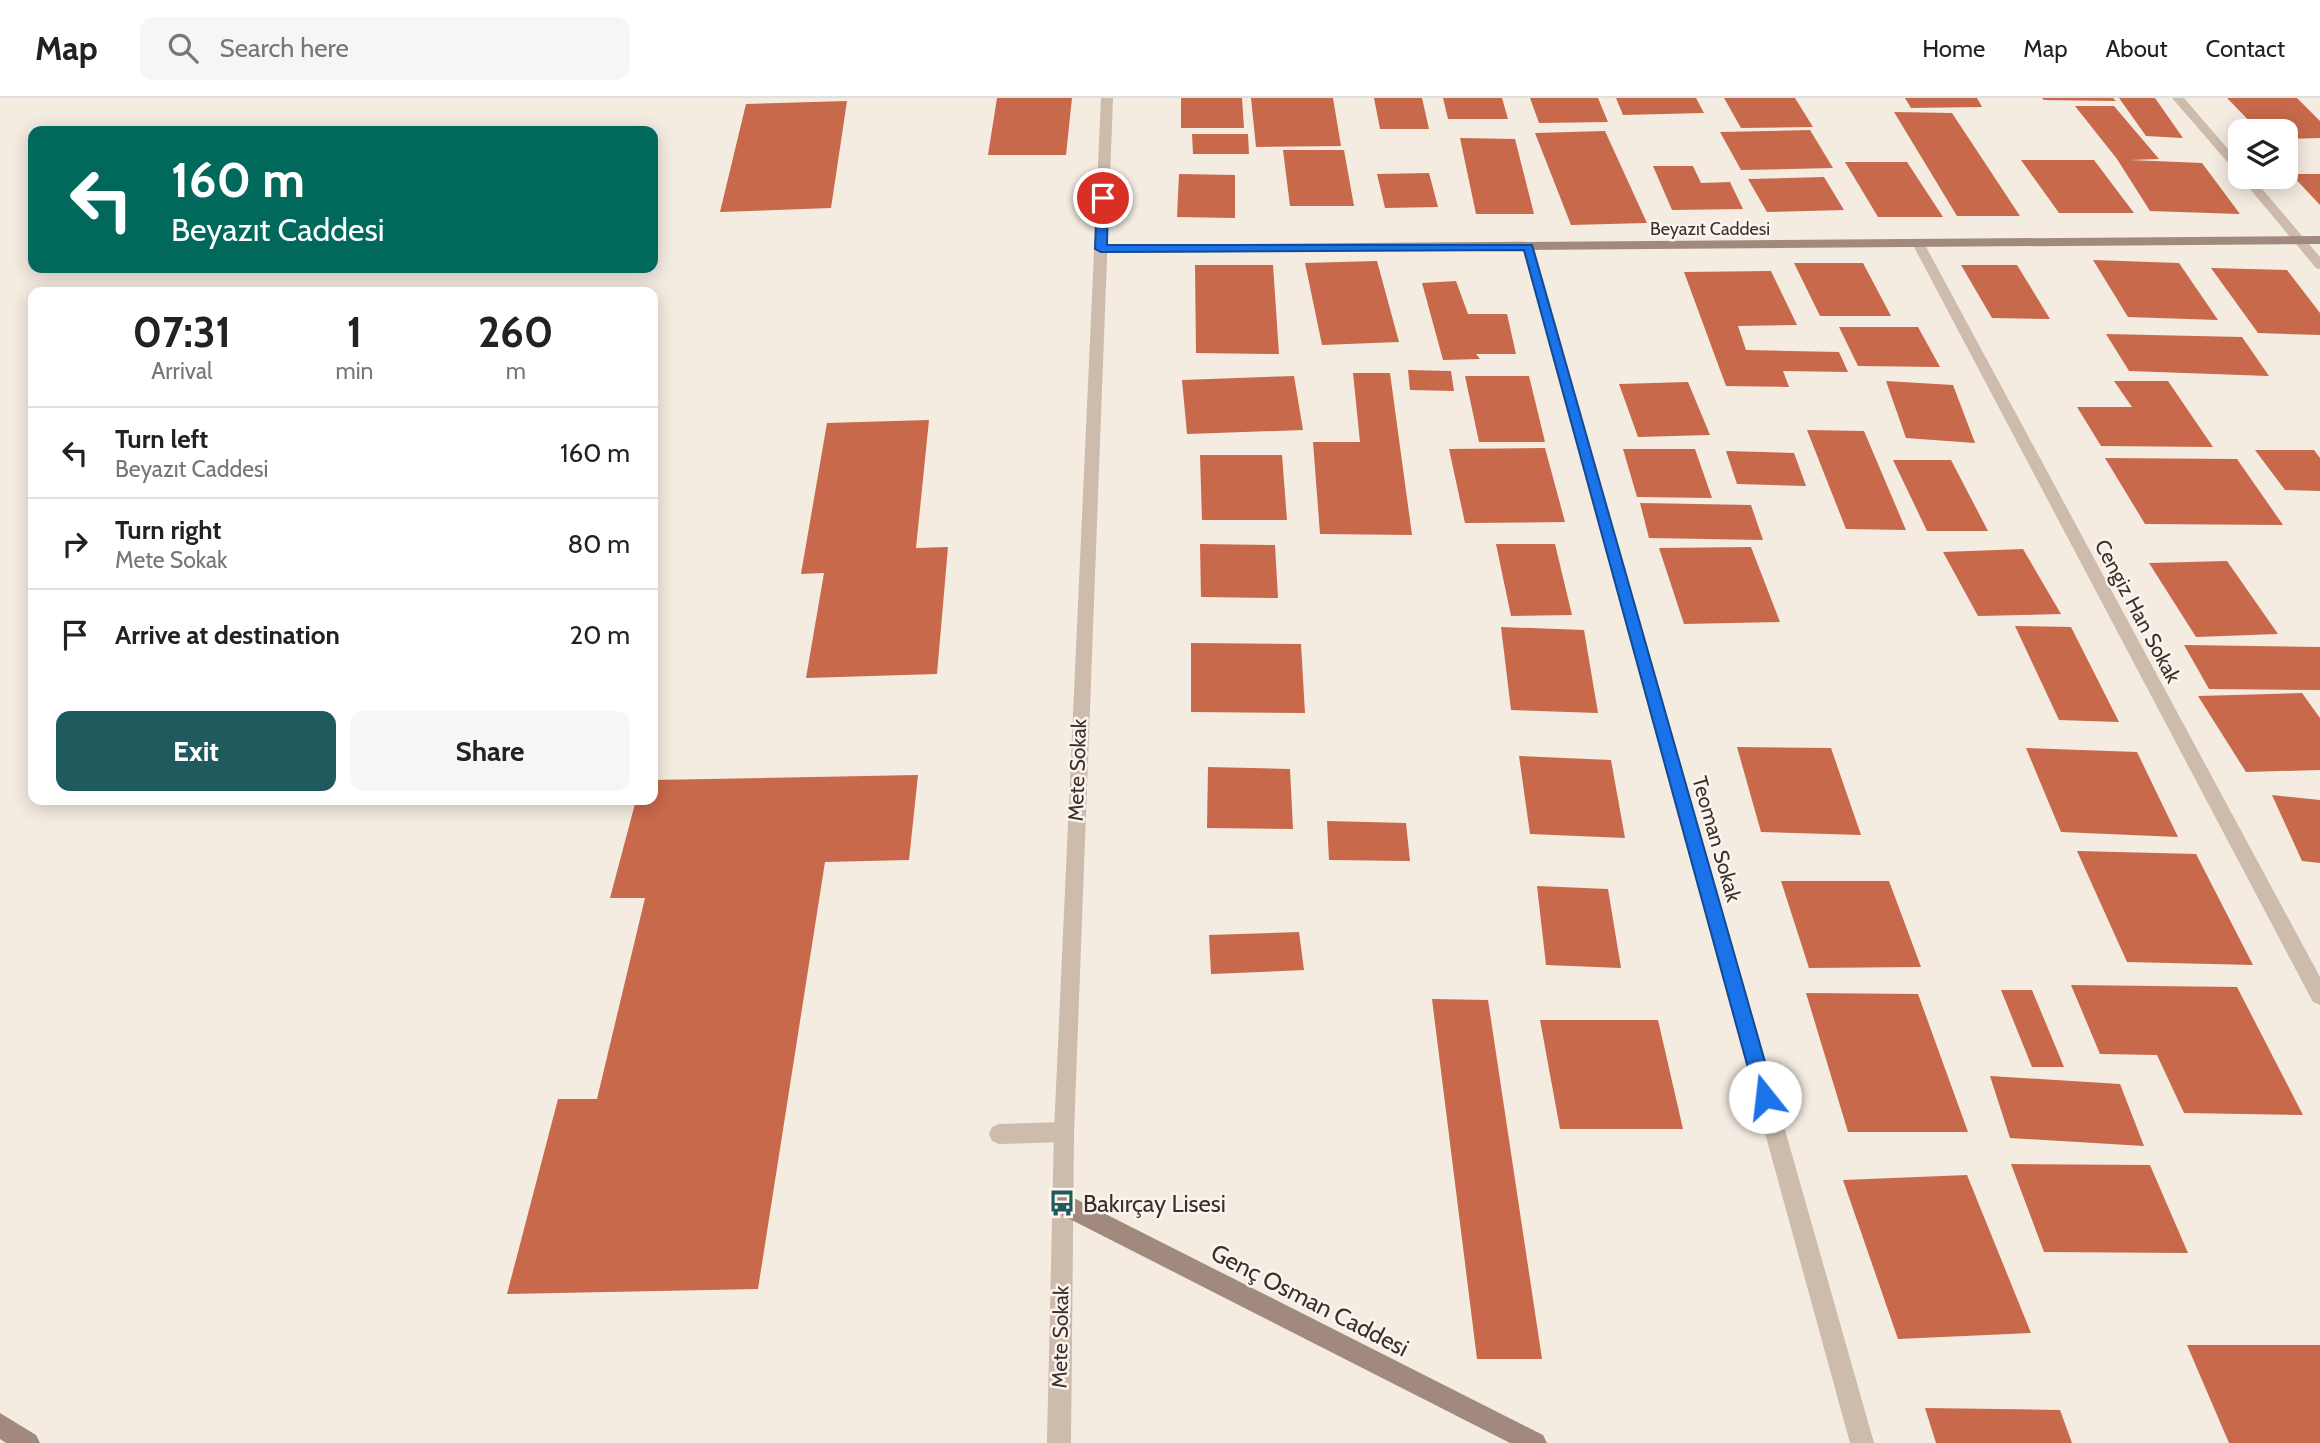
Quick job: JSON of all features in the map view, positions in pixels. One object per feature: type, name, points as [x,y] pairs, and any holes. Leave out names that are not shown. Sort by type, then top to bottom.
[{"type":"street","name":"Mete Sokak","points":[[1059,1443],[1062,1203],[1079,707],[1107,98]]},
{"type":"street","points":[[2178,98],[2228,156]]},
{"type":"street","points":[[2256,189],[2320,265]]},
{"type":"street","name":"Beyazıt Caddesi","points":[[1101,249],[2320,240]]},
{"type":"street","name":"Cengiz Han Sokak","points":[[1919,245],[2320,996]]},
{"type":"street","name":"Teoman Sokak","points":[[1528,247],[1862,1443]]},
{"type":"street","points":[[999,1134],[1064,1132]]},
{"type":"street","name":"Genç Osman Caddesi","points":[[1062,1203],[1535,1443]]},
{"type":"street","points":[[0,1424],[28,1443]]},
{"type":"building","points":[[997,98],[1072,98],[1066,155],[988,155]]},
{"type":"building","points":[[1181,98],[1242,98],[1244,128],[1181,128]]},
{"type":"building","points":[[1251,98],[1333,98],[1341,146],[1256,147]]},
{"type":"building","points":[[1374,98],[1422,98],[1429,129],[1380,129]]},
{"type":"building","points":[[1443,98],[1502,98],[1508,119],[1448,119]]},
{"type":"building","points":[[1530,98],[1598,98],[1608,122],[1539,123]]},
{"type":"building","points":[[1616,98],[1696,98],[1704,113],[1623,115]]},
{"type":"building","points":[[1724,98],[1795,98],[1813,127],[1741,128]]},
{"type":"building","points":[[1905,98],[1977,98],[1982,107],[1911,108]]},
{"type":"building","points":[[2042,98],[2113,98],[2116,101],[2044,100]]},
{"type":"building","points":[[2119,98],[2155,98],[2183,138],[2146,136]]},
{"type":"building","points":[[2227,98],[2297,98],[2320,121],[2320,138],[2298,139],[2298,119],[2247,119]]},
{"type":"building","points":[[847,101],[831,208],[720,212],[746,104]]},
{"type":"building","points":[[2075,106],[2114,106],[2159,159],[2130,160],[2202,163],[2240,214],[2150,211],[2117,159]]},
{"type":"building","points":[[1894,112],[1952,113],[2020,216],[1957,216]]},
{"type":"building","points":[[1810,130],[1833,168],[1741,170],[1720,132]]},
{"type":"building","points":[[1605,131],[1647,223],[1571,225],[1535,133]]},
{"type":"building","points":[[1192,134],[1248,134],[1249,154],[1193,154]]},
{"type":"building","points":[[1460,138],[1515,139],[1534,214],[1476,214]]},
{"type":"building","points":[[1283,150],[1344,150],[1354,206],[1290,206]]},
{"type":"building","points":[[2021,160],[2094,160],[2134,213],[2059,213]]},
{"type":"building","points":[[1845,162],[1907,162],[1943,217],[1878,217]]},
{"type":"building","points":[[1653,166],[1693,166],[1701,183],[1730,182],[1743,209],[1672,210]]},
{"type":"building","points":[[1429,173],[1438,207],[1385,208],[1377,174]]},
{"type":"building","points":[[1179,174],[1235,175],[1235,218],[1177,217]]},
{"type":"building","points":[[2298,174],[2320,174],[2320,205],[2298,181]]},
{"type":"building","points":[[1824,177],[1844,210],[1767,212],[1748,179]]},
{"type":"building","points":[[2093,260],[2179,263],[2218,320],[2128,317]]},
{"type":"building","points":[[1377,261],[1399,342],[1322,345],[1305,263]]},
{"type":"building","points":[[1794,263],[1863,263],[1891,316],[1820,316]]},
{"type":"building","points":[[1195,265],[1273,265],[1279,354],[1196,353]]},
{"type":"building","points":[[1961,265],[2017,265],[2050,319],[1992,318]]},
{"type":"building","points":[[2211,268],[2287,270],[2320,313],[2320,335],[2258,333]]},
{"type":"building","points":[[1771,271],[1797,325],[1738,326],[1746,350],[1839,352],[1848,372],[1783,371],[1789,387],[1726,386],[1684,272]]},
{"type":"building","points":[[1456,281],[1468,314],[1507,314],[1516,354],[1476,354],[1480,359],[1443,360],[1422,283]]},
{"type":"building","points":[[1839,327],[1918,327],[1940,367],[1858,366]]},
{"type":"building","points":[[2106,334],[2242,337],[2269,376],[2129,371]]},
{"type":"building","points":[[1408,370],[1451,371],[1454,391],[1410,390]]},
{"type":"building","points":[[1353,373],[1390,373],[1412,535],[1320,534],[1313,442],[1360,442]]},
{"type":"building","points":[[1294,376],[1303,430],[1187,434],[1182,380]]},
{"type":"building","points":[[1465,376],[1529,376],[1545,442],[1479,442]]},
{"type":"building","points":[[1886,381],[1953,385],[1975,443],[1906,438]]},
{"type":"building","points":[[2114,381],[2168,381],[2213,447],[2101,446],[2077,407],[2132,407]]},
{"type":"building","points":[[1688,382],[1710,435],[1638,437],[1619,384]]},
{"type":"building","points":[[929,420],[916,548],[948,547],[937,674],[806,678],[824,573],[801,574],[827,423]]},
{"type":"building","points":[[1807,430],[1864,431],[1906,530],[1846,529]]},
{"type":"building","points":[[1545,448],[1565,522],[1465,523],[1449,449]]},
{"type":"building","points":[[1623,449],[1695,449],[1712,498],[1637,497]]},
{"type":"building","points":[[2255,450],[2314,450],[2320,458],[2320,491],[2285,490]]},
{"type":"building","points":[[1726,451],[1794,453],[1806,486],[1737,484]]},
{"type":"building","points":[[1200,455],[1282,455],[1287,520],[1202,520]]},
{"type":"building","points":[[2105,458],[2237,459],[2283,525],[2145,524]]},
{"type":"building","points":[[1893,460],[1951,460],[1988,531],[1927,531]]},
{"type":"building","points":[[1640,503],[1751,505],[1763,540],[1649,538]]},
{"type":"building","points":[[1200,544],[1275,545],[1278,598],[1201,597]]},
{"type":"building","points":[[1496,544],[1555,544],[1572,615],[1511,616]]},
{"type":"building","points":[[1751,547],[1780,622],[1684,624],[1659,548]]},
{"type":"building","points":[[2023,549],[2061,614],[1978,616],[1943,552]]},
{"type":"building","points":[[2227,561],[2278,634],[2196,637],[2149,563]]},
{"type":"building","points":[[2015,626],[2071,627],[2119,722],[2059,720]]},
{"type":"building","points":[[1501,627],[1584,630],[1598,713],[1511,710]]},
{"type":"building","points":[[1191,643],[1301,644],[1305,713],[1191,712]]},
{"type":"building","points":[[2184,645],[2320,647],[2320,690],[2209,689]]},
{"type":"building","points":[[2302,693],[2320,718],[2320,770],[2246,772],[2198,696]]},
{"type":"building","points":[[1737,747],[1831,748],[1861,835],[1761,832]]},
{"type":"building","points":[[2026,748],[2137,752],[2178,837],[2061,832]]},
{"type":"building","points":[[1519,756],[1611,760],[1625,838],[1530,834]]},
{"type":"building","points":[[1208,767],[1290,769],[1293,829],[1207,828]]},
{"type":"building","points":[[918,775],[909,860],[825,862],[758,1289],[507,1294],[558,1099],[597,1099],[645,898],[610,898],[635,805],[658,805],[658,780]]},
{"type":"building","points":[[2272,795],[2320,800],[2320,863],[2302,861]]},
{"type":"building","points":[[1327,821],[1406,823],[1410,861],[1329,860]]},
{"type":"building","points":[[2077,851],[2196,854],[2253,965],[2127,962]]},
{"type":"building","points":[[1781,881],[1889,881],[1921,967],[1809,968]]},
{"type":"building","points":[[1537,886],[1608,889],[1621,968],[1546,965]]},
{"type":"building","points":[[1299,932],[1304,970],[1211,974],[1209,935]]},
{"type":"building","points":[[2071,985],[2237,987],[2303,1115],[2184,1113],[2157,1055],[2100,1054]]},
{"type":"building","points":[[2001,990],[2032,990],[2064,1067],[2032,1067]]},
{"type":"building","points":[[1806,993],[1918,994],[1968,1132],[1848,1132]]},
{"type":"building","points":[[1432,999],[1488,1000],[1542,1359],[1477,1359]]},
{"type":"building","points":[[1540,1020],[1658,1020],[1683,1129],[1560,1129]]},
{"type":"building","points":[[1990,1076],[2120,1084],[2144,1146],[2010,1138]]},
{"type":"building","points":[[2011,1164],[2150,1165],[2188,1253],[2044,1252]]},
{"type":"building","points":[[1967,1175],[2031,1333],[1898,1339],[1843,1180]]},
{"type":"building","points":[[2187,1345],[2320,1345],[2320,1443],[2229,1443]]},
{"type":"building","points":[[1925,1408],[2060,1410],[2072,1443],[1936,1443]]},
{"type":"place","name":"Bakırçay Lisesi","points":[[1062,1203]]},
{"type":"route","points":[[1103,198],[1101,249],[1528,247],[1765,1097]]}]
